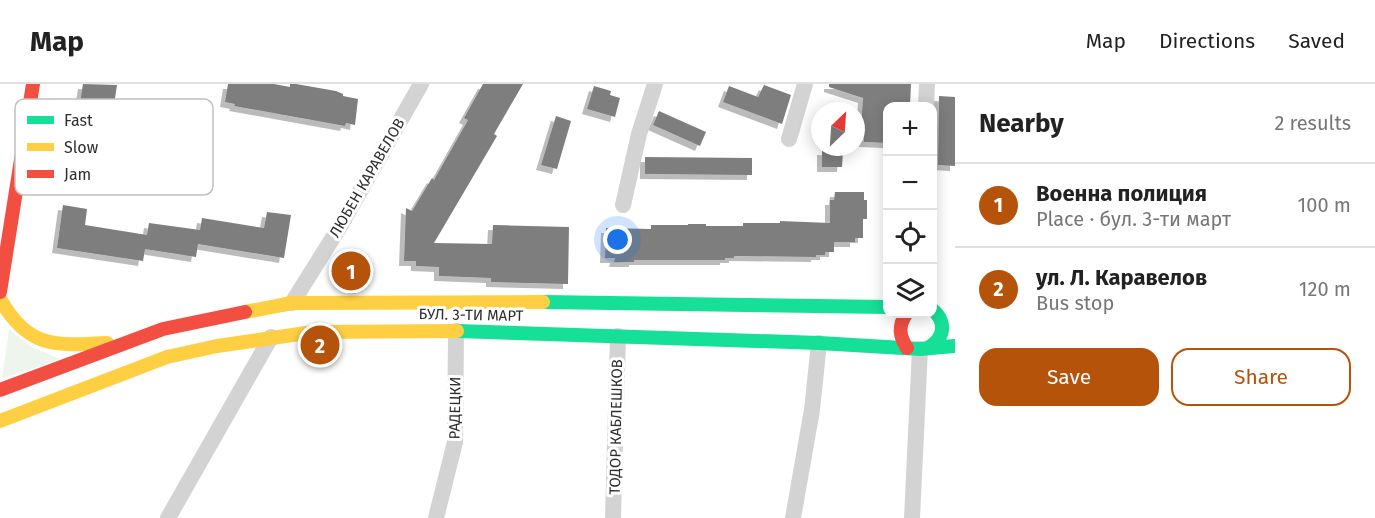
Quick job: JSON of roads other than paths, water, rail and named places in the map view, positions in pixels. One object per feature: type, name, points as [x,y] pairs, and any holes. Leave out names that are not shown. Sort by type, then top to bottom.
[{"type":"main road","points":[[31,99],[33,84]]},
{"type":"main road","points":[[0,292],[15,195]]},
{"type":"main road","points":[[0,299],[8,315],[22,331],[39,341],[62,345],[126,342]]},
{"type":"main road","name":"БУЛ. 3-ТИ МАРТ","points":[[0,390],[163,329],[292,303],[456,301],[883,307]]},
{"type":"main road","points":[[937,309],[955,310]]},
{"type":"main road","points":[[903,318],[899,331],[902,342],[918,348],[939,341],[943,332],[943,322],[937,312]]},
{"type":"main road","name":"БУЛ. 3-ТИ МАРТ","points":[[0,421],[167,357],[217,346],[313,332],[456,331],[918,348],[955,346]]},
{"type":"street","name":"ЛЮБЕН КАРАВЕЛОВ","points":[[292,303],[339,228],[421,84]]},
{"type":"street","points":[[622,205],[639,135],[655,84]]},
{"type":"street","points":[[789,139],[805,84]]},
{"type":"street","points":[[926,102],[927,84]]},
{"type":"street","name":"РАДЕЦКИ","points":[[436,518],[455,442],[456,331]]},
{"type":"street","name":"ТОДОР КАБЛЕШКОВ","points":[[613,518],[618,336]]},
{"type":"street","points":[[168,518],[271,337]]},
{"type":"street","points":[[793,518],[812,410],[819,343]]},
{"type":"street","points":[[912,518],[918,348]]},
{"type":"place","name":"Военна полиция","points":[[351,271]]},
{"type":"place","name":"ул. Л. Каравелов","points":[[320,345]]}]
